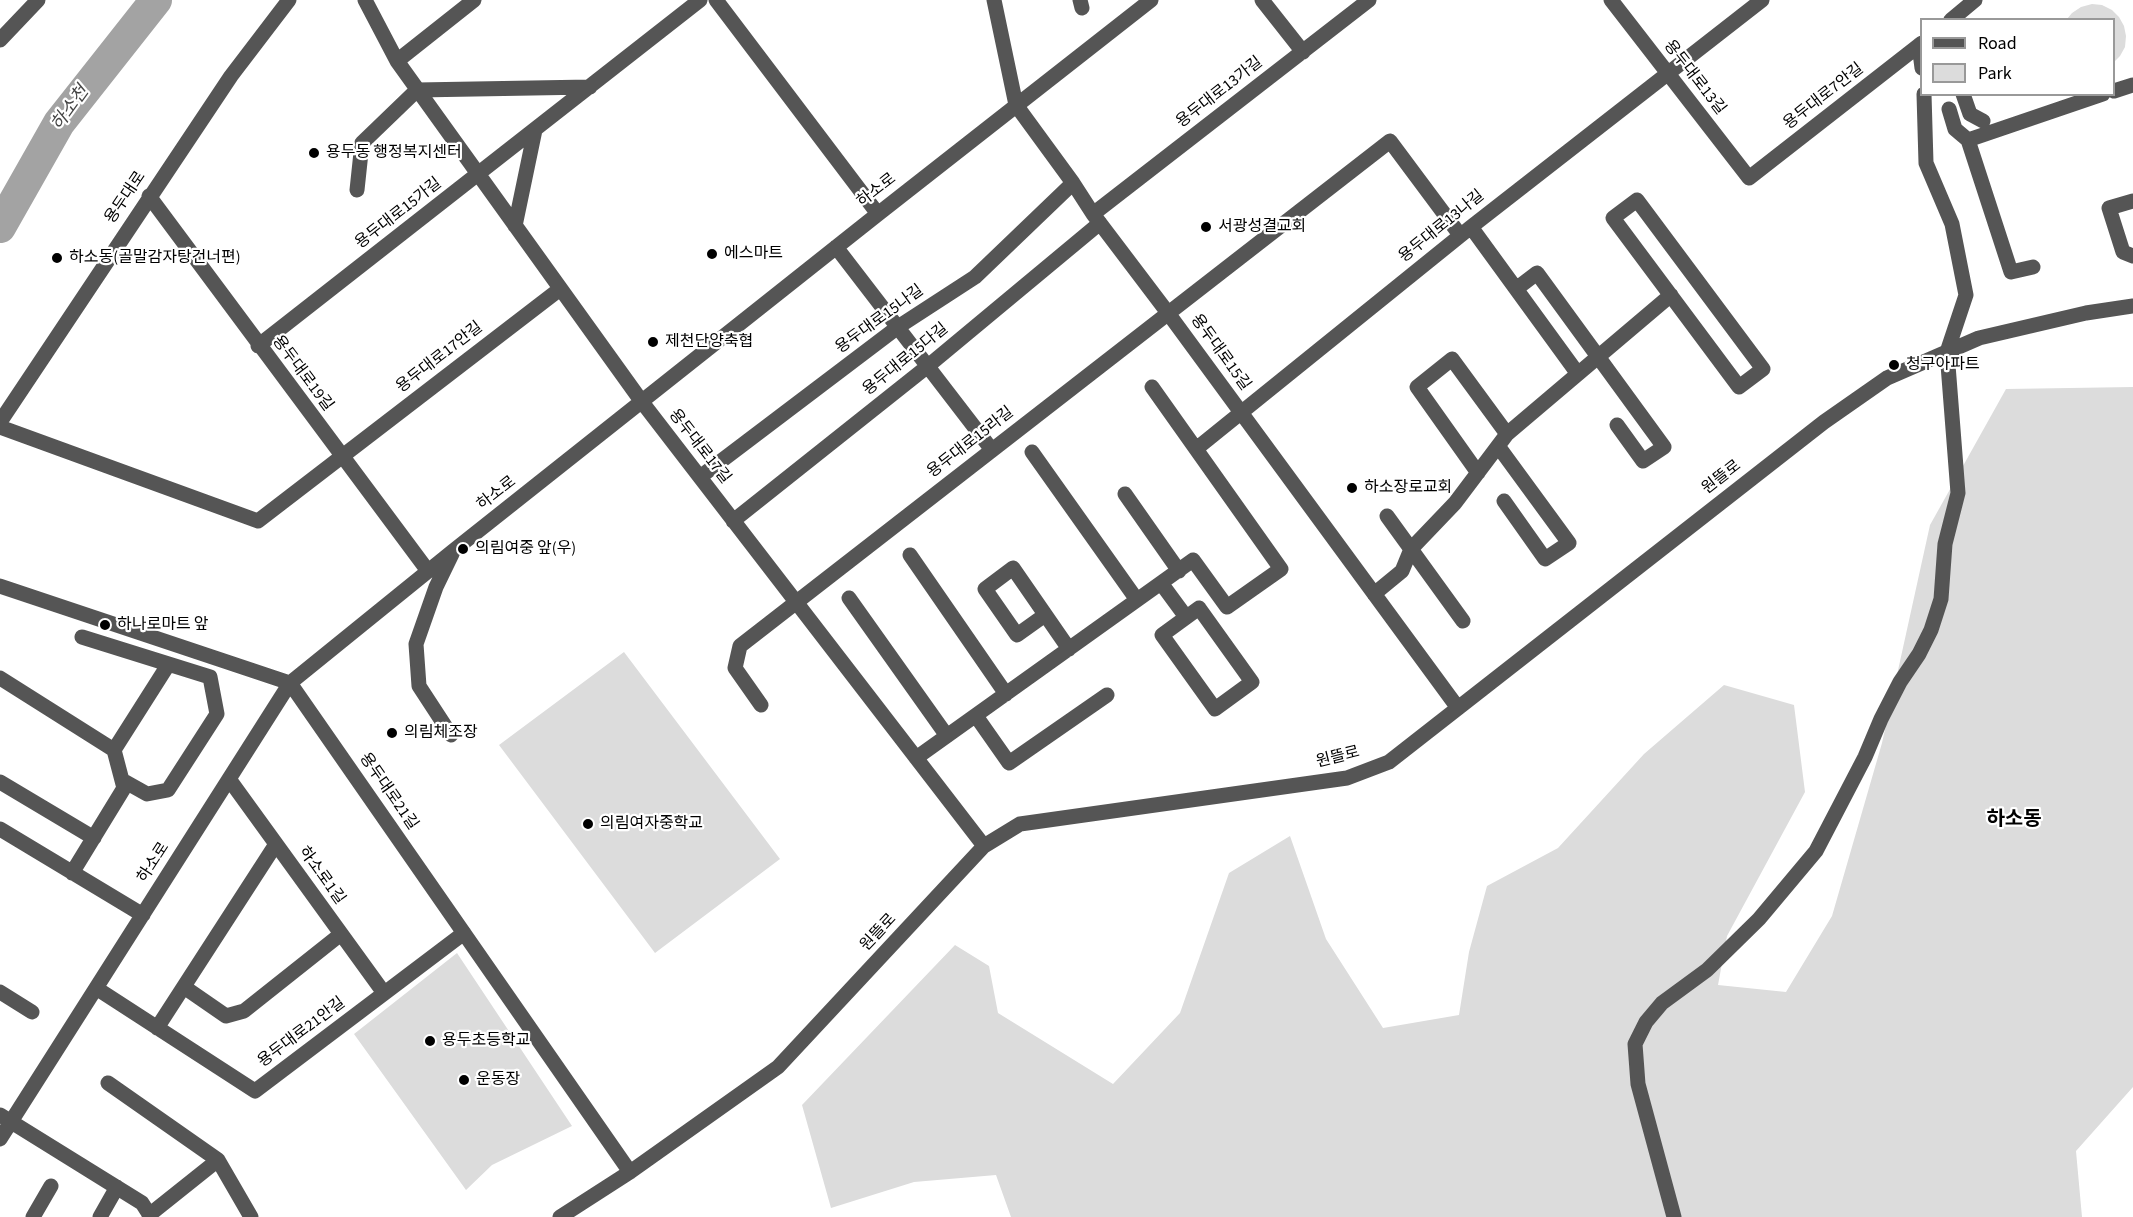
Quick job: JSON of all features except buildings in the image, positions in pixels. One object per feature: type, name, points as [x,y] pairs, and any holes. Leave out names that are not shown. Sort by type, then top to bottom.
[{"type":"street","points":[[0,40],[38,0]]},
{"type":"street","name":"용두대로","points":[[0,422],[231,76],[289,0]]},
{"type":"street","name":"용두대로17길","points":[[365,0],[397,61],[642,402],[984,846]]},
{"type":"street","points":[[397,61],[474,0]]},
{"type":"street","name":"용두대로15가길","points":[[258,346],[700,0]]},
{"type":"street","points":[[716,0],[878,214]]},
{"type":"street","points":[[982,0],[995,4]]},
{"type":"street","name":"하소로","points":[[0,1139],[5,1118],[96,988],[290,683],[836,247],[1151,0]]},
{"type":"street","points":[[1262,0],[1303,52]]},
{"type":"street","name":"용두대로13가길","points":[[1096,219],[1368,0]]},
{"type":"street","name":"용두대로13길","points":[[1611,0],[1749,178]]},
{"type":"street","name":"용두대로13나길","points":[[1196,449],[1466,231],[1762,0]]},
{"type":"street","points":[[1953,18],[1967,3]]},
{"type":"street","name":"용두대로15길","points":[[995,4],[1016,105],[1073,183],[1096,219],[1242,412],[1458,708]]},
{"type":"street","name":"용두대로7안길","points":[[1749,178],[1920,44]]},
{"type":"street","points":[[2115,91],[2133,85]]},
{"type":"street","points":[[357,190],[362,143],[417,90],[590,87]]},
{"type":"street","points":[[1674,1217],[1638,1084],[1635,1044],[1646,1022],[1662,1003],[1707,970],[1758,919],[1816,851],[1865,757],[1881,718],[1931,630],[1941,599],[1945,544],[1958,493],[1947,352],[1966,295],[1952,224],[1926,163],[1924,96]]},
{"type":"street","points":[[1964,96],[1976,118],[1951,115],[1955,129],[1968,140],[2011,272],[2033,267]]},
{"type":"street","points":[[1968,140],[2097,96]]},
{"type":"street","points":[[515,226],[536,130]]},
{"type":"street","name":"용두대로15라길","points":[[761,705],[735,668],[740,646],[1390,141],[1466,231]]},
{"type":"street","name":"용두대로15나길","points":[[700,477],[898,327],[975,277],[1073,183]]},
{"type":"street","name":"용두대로19길","points":[[149,196],[258,346],[428,571]]},
{"type":"street","points":[[1637,200],[1763,369],[1739,387],[1671,295],[1613,218],[1637,200]]},
{"type":"street","points":[[2133,201],[2109,208],[2123,252],[2133,256]]},
{"type":"street","name":"용두대로15다길","points":[[733,520],[928,366],[1096,219]]},
{"type":"street","points":[[1466,231],[1516,289],[1578,374]]},
{"type":"street","points":[[836,247],[992,450]]},
{"type":"street","points":[[1516,289],[1538,273],[1664,447],[1643,461],[1617,425]]},
{"type":"street","name":"용두대로17안길","points":[[0,427],[258,521],[560,288]]},
{"type":"street","points":[[1374,594],[1402,571],[1411,549],[1455,503],[1502,440],[1671,295]]},
{"type":"street","name":"원뜰로","points":[[560,1217],[630,1172],[778,1066],[984,846],[1020,824],[1347,778],[1389,762],[1824,422],[1887,378],[1979,338],[2086,313],[2133,306]]},
{"type":"street","points":[[1478,472],[1416,387],[1452,359],[1569,543],[1545,559],[1504,501]]},
{"type":"street","points":[[916,758],[1193,560],[1227,607],[1281,569],[1152,387]]},
{"type":"street","points":[[1032,452],[1137,600]]},
{"type":"street","points":[[1125,494],[1179,571]]},
{"type":"street","points":[[1387,516],[1463,621]]},
{"type":"street","points":[[451,735],[418,686],[416,644],[436,587],[453,551]]},
{"type":"street","points":[[910,555],[1006,694]]},
{"type":"street","points":[[1161,583],[1186,617]]},
{"type":"street","points":[[0,586],[290,683]]},
{"type":"street","points":[[849,598],[947,736]]},
{"type":"street","points":[[1199,608],[1252,682],[1215,709],[1162,634],[1186,617],[1199,608]]},
{"type":"street","points":[[1045,615],[1069,649]]},
{"type":"street","points":[[82,636],[210,677],[217,714],[168,790],[147,795],[122,780]]},
{"type":"street","points":[[114,750],[168,665]]},
{"type":"street","points":[[0,678],[114,750],[124,788],[72,873]]},
{"type":"street","name":"용두대로21길","points":[[290,683],[630,1172]]},
{"type":"street","points":[[976,716],[1009,763],[1107,695]]},
{"type":"street","name":"하소로1길","points":[[229,779],[384,993]]},
{"type":"street","points":[[0,782],[94,838]]},
{"type":"street","points":[[0,829],[142,915]]},
{"type":"street","points":[[157,1028],[276,844]]},
{"type":"street","name":"용두대로21안길","points":[[96,988],[255,1091],[464,933]]},
{"type":"street","points":[[184,987],[226,1016],[244,1011],[341,934]]},
{"type":"street","points":[[0,992],[32,1012]]},
{"type":"street","points":[[108,1083],[218,1160],[251,1217]]},
{"type":"street","points":[[5,1118],[142,1203],[150,1216],[218,1160]]},
{"type":"street","points":[[33,1217],[51,1186]]},
{"type":"street","points":[[100,1217],[117,1187]]},
{"type":"green space","points":[[2092,4],[2102,5],[2119,17],[2126,36],[2125,47],[2115,61],[2115,18],[2068,18],[2081,7]]},
{"type":"green space","points":[[2133,387],[2133,1087],[2076,1151],[2082,1217],[1011,1217],[996,1175],[914,1182],[831,1208],[802,1105],[955,945],[989,966],[998,1013],[1113,1084],[1180,1013],[1229,873],[1290,836],[1326,939],[1383,1028],[1459,1015],[1469,952],[1487,886],[1558,848],[1644,754],[1724,685],[1794,705],[1805,792],[1727,936],[1718,985],[1786,992],[1832,916],[1882,743],[1930,525],[2006,389]]},
{"type":"green space","points":[[624,652],[780,859],[655,953],[499,745]]},
{"type":"green space","name":"운동장","points":[[457,953],[572,1126],[492,1165],[466,1190],[354,1034]]},
{"type":"waterway","name":"하소천","points":[[0,227],[59,123],[156,0]]},
{"type":"place","name":"용두동 행정복지센터","points":[[314,153]]},
{"type":"place","name":"서광성결교회","points":[[1206,227]]},
{"type":"place","name":"에스마트","points":[[712,254]]},
{"type":"place","name":"하소동(골말감자탕건너편)","points":[[57,258]]},
{"type":"place","name":"제천단양축협","points":[[653,342]]},
{"type":"place","name":"청구아파트","points":[[1894,365]]},
{"type":"place","name":"하소장로교회","points":[[1352,488]]},
{"type":"place","name":"의림여중 앞(우)","points":[[463,549]]},
{"type":"place","name":"하나로마트 앞","points":[[105,625]]},
{"type":"place","name":"의림체조장","points":[[392,733]]},
{"type":"place","name":"의림여자중학교","points":[[588,824]]},
{"type":"place","name":"용두초등학교","points":[[430,1041]]},
{"type":"place","name":"운동장","points":[[464,1080]]},
{"type":"district","name":"하소동","points":[[2014,821]]}]
